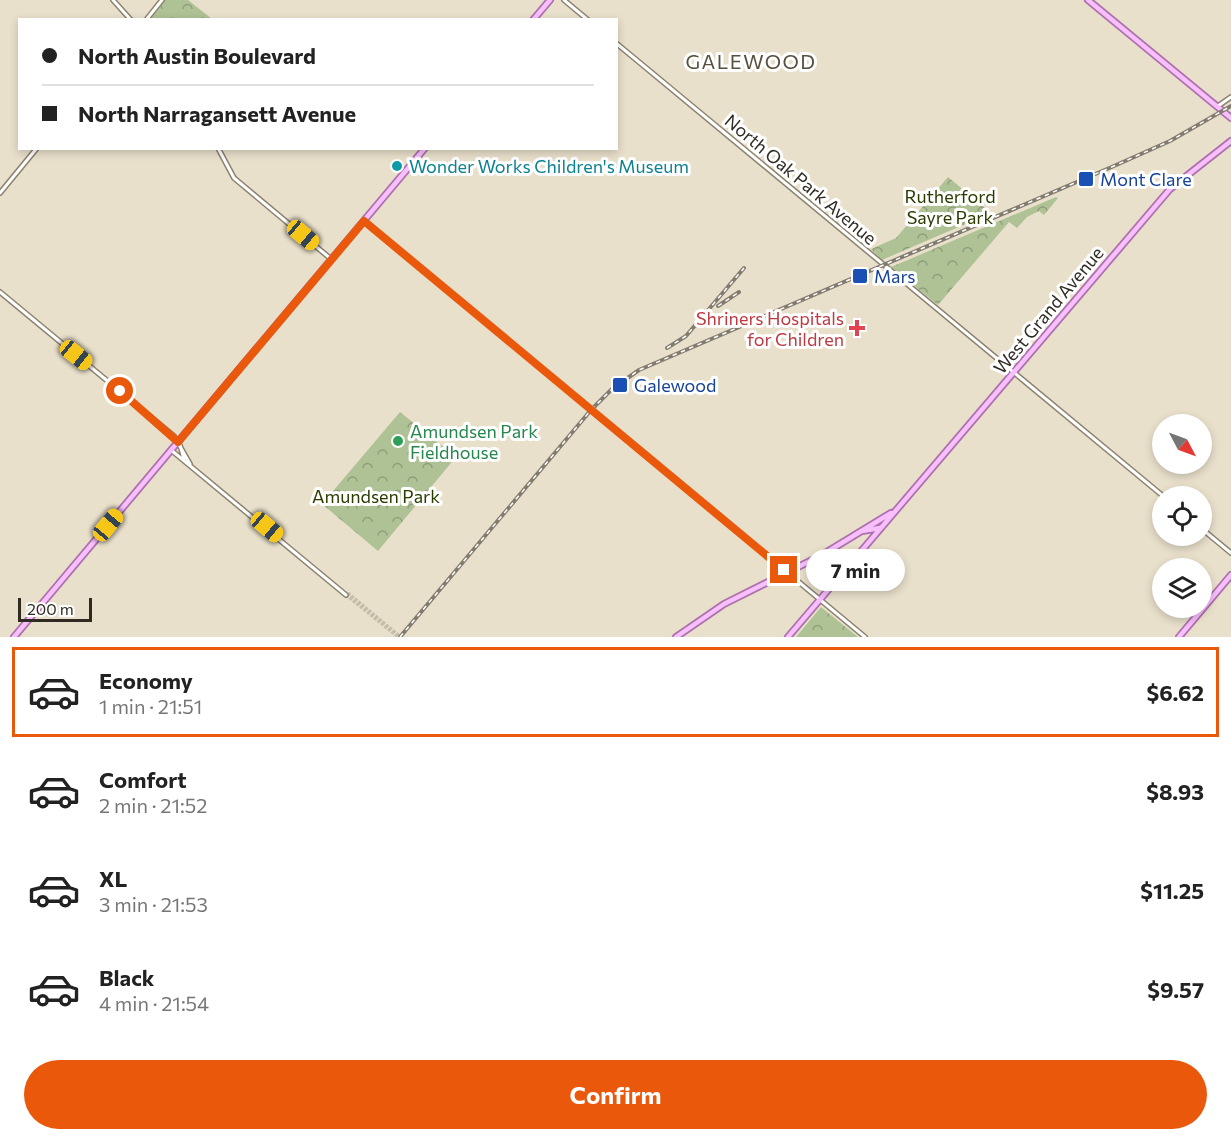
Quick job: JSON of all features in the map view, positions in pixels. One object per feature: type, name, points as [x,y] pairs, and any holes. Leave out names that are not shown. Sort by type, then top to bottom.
[{"type":"main road","points":[[535,18],[550,0]]},
{"type":"main road","points":[[1088,0],[1231,118]]},
{"type":"main road","name":"West Grand Avenue","points":[[788,637],[1170,189],[1231,141]]},
{"type":"main road","points":[[14,637],[423,150]]},
{"type":"main road","name":"West Grand Avenue","points":[[676,637],[724,604],[838,546],[855,532],[879,522],[898,508]]},
{"type":"main road","points":[[855,532],[880,528]]},
{"type":"main road","points":[[864,531],[868,534],[869,541]]},
{"type":"main road","points":[[1179,637],[1231,575]]},
{"type":"street","points":[[113,0],[129,18]]},
{"type":"street","points":[[148,18],[162,0]]},
{"type":"street","points":[[564,0],[586,18]]},
{"type":"street","name":"North Oak Park Avenue","points":[[618,45],[1152,487]]},
{"type":"street","points":[[1217,107],[1231,97]]},
{"type":"street","points":[[0,193],[35,150]]},
{"type":"street","points":[[219,150],[234,178],[331,260]]},
{"type":"street","points":[[364,221],[865,637]]},
{"type":"street","points":[[0,292],[179,443],[190,464]]},
{"type":"street","points":[[179,443],[184,460]]},
{"type":"street","points":[[171,450],[347,594]]},
{"type":"street","points":[[1212,537],[1231,553]]},
{"type":"green space","points":[[165,0],[188,0],[211,18],[149,18]]},
{"type":"green space","name":"Rutherford Sayre Park","points":[[948,177],[991,213],[882,260],[871,249],[896,238]]},
{"type":"green space","name":"Rutherford Sayre Park","points":[[1058,198],[1044,215],[1039,211],[1027,217],[1017,228],[1009,222],[938,305],[891,267]]},
{"type":"green space","name":"Amundsen Park","points":[[400,412],[456,457],[378,551],[322,504]]},
{"type":"green space","points":[[821,607],[858,637],[796,637]]},
{"type":"tunnel","points":[[348,593],[401,637]]},
{"type":"tunnel","points":[[346,595],[398,637]]},
{"type":"railway","points":[[400,637],[591,410],[612,389],[639,370],[1114,166],[1170,141],[1231,106]]},
{"type":"railway","points":[[667,348],[686,336],[744,268]]},
{"type":"railway","points":[[718,306],[739,292]]},
{"type":"place","name":"Wonder Works Children's Museum","points":[[397,166]]},
{"type":"place","name":"Mont Clare","points":[[1086,179]]},
{"type":"place","name":"Mars","points":[[860,276]]},
{"type":"place","name":"Shriners Hospitals for Children","points":[[857,328]]},
{"type":"place","name":"Galewood","points":[[620,385]]},
{"type":"place","name":"Amundsen Park Fieldhouse","points":[[398,441]]},
{"type":"district","name":"GALEWOOD","points":[[751,61]]},
{"type":"route","points":[[120,391],[174,436],[178,442],[364,221],[784,570]]}]
